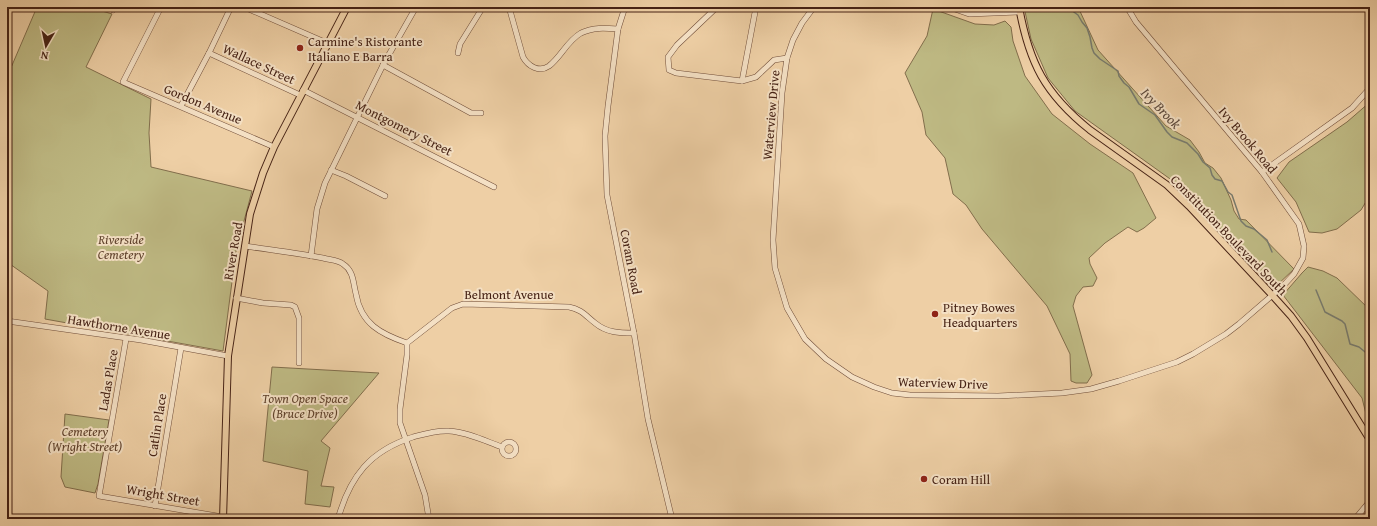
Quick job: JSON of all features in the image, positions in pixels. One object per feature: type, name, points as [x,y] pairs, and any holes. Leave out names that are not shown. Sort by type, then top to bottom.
[{"type":"main road","name":"River Road","points":[[223,518],[228,356],[250,214],[259,185],[274,147],[327,42],[347,7]]},
{"type":"main road","name":"Constitution Boulevard South","points":[[1019,9],[1026,42],[1034,63],[1054,96],[1068,111],[1090,130],[1166,184],[1189,206],[1273,296],[1291,316],[1307,338],[1370,440]]},
{"type":"street","name":"Gordon Avenue","points":[[161,7],[123,82],[274,147]]},
{"type":"street","points":[[181,106],[231,7]]},
{"type":"street","points":[[244,7],[327,42]]},
{"type":"street","points":[[311,256],[319,202],[325,183],[355,123],[356,116],[416,7]]},
{"type":"street","points":[[458,53],[460,44],[483,7]]},
{"type":"street","points":[[509,7],[523,57],[529,66],[538,69],[549,66],[571,41],[586,31],[600,28],[618,29]]},
{"type":"street","name":"Coram Road","points":[[625,7],[618,29],[605,136],[606,195],[634,333],[648,419],[672,519]]},
{"type":"street","points":[[717,7],[677,45],[668,57],[669,70],[676,73],[742,81],[756,77],[774,60],[787,58]]},
{"type":"street","points":[[742,81],[756,7]]},
{"type":"street","name":"Waterview Drive","points":[[814,7],[802,23],[787,58],[782,93],[773,240],[775,268],[787,308],[805,339],[826,359],[852,377],[874,387],[910,395],[998,396],[1062,393],[1091,389],[1160,368],[1193,354],[1239,324],[1273,296]]},
{"type":"street","points":[[949,7],[969,14],[1019,9]]},
{"type":"street","name":"Ivy Brook Road","points":[[1127,7],[1141,28],[1262,172],[1299,224],[1304,246],[1303,258],[1294,274],[1273,296]]},
{"type":"street","name":"Wallace Street","points":[[209,53],[302,92]]},
{"type":"street","points":[[383,65],[472,113],[481,113]]},
{"type":"street","points":[[1262,172],[1352,108],[1370,88]]},
{"type":"street","name":"Montgomery Street","points":[[302,92],[356,116],[494,187]]},
{"type":"street","points":[[331,170],[353,179],[385,196]]},
{"type":"street","points":[[245,246],[311,256],[337,261],[343,264],[348,268],[353,276],[359,306],[369,322],[382,333],[407,343],[407,355],[400,409],[400,423],[425,495],[429,519]]},
{"type":"street","points":[[236,298],[263,303],[291,305],[295,307],[299,318],[299,363]]},
{"type":"street","name":"Belmont Avenue","points":[[407,343],[452,308],[463,304],[570,306],[581,311],[597,325],[608,330],[616,333],[634,333]]},
{"type":"street","name":"Hawthorne Avenue","points":[[7,321],[141,340],[228,356]]},
{"type":"street","name":"Ladas Place","points":[[99,496],[126,339]]},
{"type":"street","name":"Catlin Place","points":[[155,506],[181,348]]},
{"type":"street","points":[[338,519],[348,492],[368,461],[382,451],[406,440],[422,434],[449,431],[502,447]]},
{"type":"street","name":"Wright Street","points":[[99,496],[223,518]]},
{"type":"street","points":[[1355,519],[1370,501]]},
{"type":"green space","name":"Riverside Cemetery","points":[[37,7],[89,7],[112,14],[86,67],[151,99],[149,133],[151,167],[252,191],[236,251],[223,351],[45,319],[48,291],[7,262],[7,77]]},
{"type":"green space","points":[[1024,7],[1078,7],[1098,50],[1166,126],[1190,140],[1205,163],[1213,168],[1221,178],[1231,200],[1234,211],[1239,219],[1246,220],[1294,269],[1274,288],[1207,214],[1173,181],[1075,111],[1048,78],[1031,39]]},
{"type":"green space","points":[[933,9],[975,24],[994,25],[1005,21],[1011,27],[1013,41],[1025,76],[1052,114],[1090,144],[1133,173],[1156,218],[1137,232],[1128,227],[1105,243],[1089,258],[1090,264],[1097,278],[1093,286],[1083,287],[1076,296],[1073,306],[1092,375],[1087,383],[1076,383],[1071,381],[1070,354],[1047,306],[982,229],[966,205],[953,194],[945,158],[926,135],[922,112],[905,73],[927,36]]},
{"type":"green space","points":[[1370,102],[1370,195],[1361,210],[1337,229],[1322,233],[1309,232],[1296,202],[1277,178],[1289,162],[1347,122]]},
{"type":"green space","points":[[1308,267],[1323,271],[1337,278],[1370,310],[1370,422],[1367,418],[1362,398],[1283,295]]},
{"type":"green space","name":"Town Open Space (Bruce Drive)","points":[[272,367],[379,373],[321,441],[330,448],[321,486],[334,487],[330,507],[305,504],[308,471],[263,461]]},
{"type":"green space","name":"Cemetery (Wright Street)","points":[[65,414],[109,420],[98,484],[95,493],[65,487],[61,477]]},
{"type":"waterway","name":"Ivy Brook","points":[[1070,7],[1087,28],[1094,53],[1118,71],[1119,76],[1129,87],[1139,104],[1155,115],[1172,137],[1187,143],[1198,154],[1203,162],[1210,168],[1215,179],[1222,181],[1228,192],[1232,195],[1241,221],[1246,226],[1254,229],[1267,240],[1272,252]]},
{"type":"waterway","name":"Ivy Brook","points":[[1316,290],[1325,312],[1345,324],[1350,344],[1359,347],[1370,356]]},
{"type":"place","name":"Carmine's Ristorante Italiano E Barra","points":[[300,48]]},
{"type":"place","name":"Pitney Bowes Headquarters","points":[[935,314]]},
{"type":"place","name":"Coram Hill","points":[[924,479]]}]
